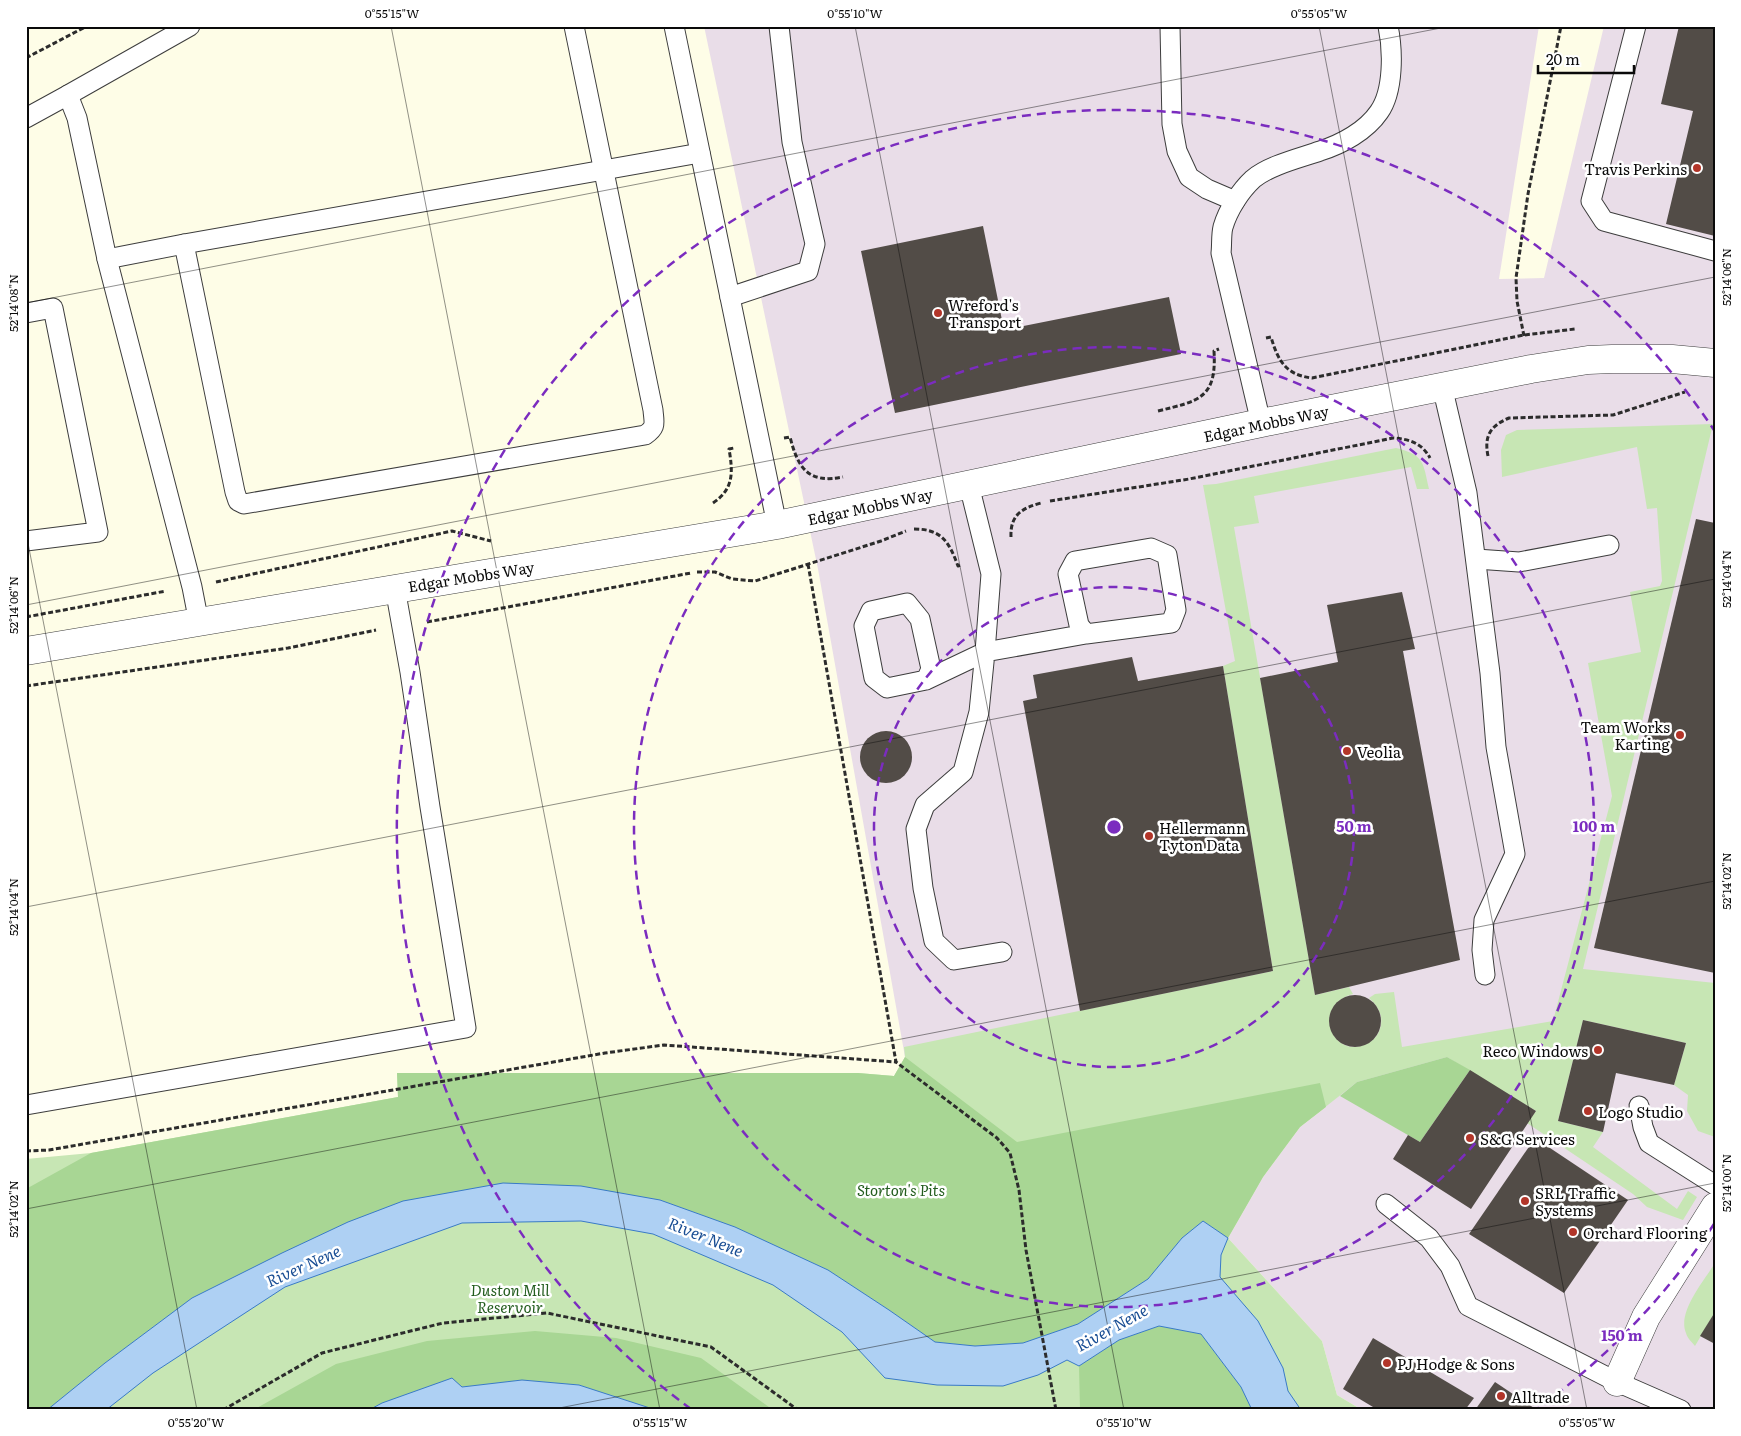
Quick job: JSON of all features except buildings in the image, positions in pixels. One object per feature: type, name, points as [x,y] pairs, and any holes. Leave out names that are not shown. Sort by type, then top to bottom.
[{"type":"street","name":"Edgar Mobbs Way","points":[[26,651],[776,525],[1261,423],[1531,369],[1588,360],[1612,359],[1672,359],[1713,363]]},
{"type":"street","points":[[1617,1382],[1646,1317],[1715,1208]]},
{"type":"lane","points":[[26,118],[190,26]]},
{"type":"lane","points":[[184,244],[235,492],[238,500],[244,504],[645,435],[652,430],[655,423],[574,26]]},
{"type":"lane","points":[[674,26],[776,525]]},
{"type":"lane","points":[[1170,26],[1172,124],[1177,151],[1189,176],[1207,189],[1235,201]]},
{"type":"lane","points":[[1261,423],[1221,253],[1223,228],[1235,201],[1254,178],[1282,163],[1323,150],[1358,133],[1380,111],[1388,92],[1391,69],[1388,26]]},
{"type":"lane","points":[[1636,26],[1591,201],[1604,221],[1715,250]]},
{"type":"lane","points":[[730,297],[808,271],[815,244],[792,142],[781,27]]},
{"type":"lane","points":[[68,95],[77,118],[106,259],[192,587],[199,623]]},
{"type":"lane","points":[[106,259],[700,152]]},
{"type":"lane","points":[[26,313],[53,308],[98,532],[26,541]]},
{"type":"lane","points":[[1442,386],[1467,493],[1490,673],[1496,747],[1515,854],[1484,920],[1482,950],[1485,975]]},
{"type":"lane","points":[[969,485],[991,574],[979,712],[963,772],[925,805],[916,829],[922,888],[934,942],[954,960],[1002,952]]},
{"type":"lane","points":[[1476,559],[1519,562],[1609,545]]},
{"type":"lane","points":[[926,680],[931,669],[920,619],[908,603],[871,611],[864,626],[874,678],[887,688],[926,680],[985,652],[1086,634],[1171,623],[1176,610],[1167,555],[1151,548],[1076,561],[1068,574],[1079,625],[1086,634]]},
{"type":"lane","points":[[26,1106],[466,1028],[395,588]]},
{"type":"lane","points":[[1639,1106],[1649,1143],[1715,1184]]},
{"type":"lane","points":[[1386,1204],[1430,1238],[1450,1266],[1468,1306],[1617,1382],[1680,1410]]},
{"type":"path","points":[[26,58],[87,26]]},
{"type":"path","points":[[1531,369],[1517,301],[1516,278],[1528,194],[1561,26]]},
{"type":"path","points":[[1156,412],[1193,402],[1200,398],[1207,390],[1211,381],[1214,350]]},
{"type":"path","points":[[1488,458],[1487,439],[1491,430],[1498,423],[1509,418],[1613,415],[1687,391],[1713,363]]},
{"type":"path","points":[[790,437],[795,457],[803,468],[817,478],[831,480],[851,476]]},
{"type":"path","points":[[1012,544],[1011,526],[1021,510],[1045,502],[1189,479],[1393,438],[1407,439],[1418,444],[1427,452],[1434,464]]},
{"type":"path","points":[[707,506],[719,499],[728,488],[732,475],[729,449]]},
{"type":"path","points":[[430,621],[698,571],[714,572],[732,580],[755,581],[881,541],[912,529],[925,529],[937,533],[946,540],[958,566]]},
{"type":"path","points":[[229,580],[452,531],[496,542]]},
{"type":"path","points":[[808,564],[896,1062]]},
{"type":"path","points":[[26,617],[152,594]]},
{"type":"path","points":[[26,686],[288,648],[362,633]]},
{"type":"path","points":[[26,1151],[49,1150],[605,1053],[664,1045],[896,1062],[997,1138],[1010,1153],[1020,1190],[1026,1250],[1056,1410]]},
{"type":"path","points":[[223,1410],[322,1353],[443,1323],[547,1313],[711,1347],[798,1410]]},
{"type":"shaded area","points":[[704,26],[1539,26],[1499,279],[1544,278],[1604,26],[1715,26],[1715,1410],[1362,1410],[1337,1395],[1322,1341],[1228,1238],[1263,1177],[1300,1127],[1326,1107],[905,1057],[818,569]]},
{"type":"green space","name":"Duston Mill Reservoir","points":[[1713,424],[1583,969],[1715,983],[1715,1137],[1698,1131],[1687,1111],[1688,1095],[1674,1085],[1686,1043],[1583,1020],[1558,1121],[1603,1132],[1593,1147],[1677,1209],[1688,1191],[1697,1197],[1683,1220],[1647,1207],[1633,1194],[1527,1123],[1536,1111],[1447,1057],[1357,1082],[1300,1127],[1263,1177],[1228,1238],[1322,1341],[1337,1395],[1362,1410],[26,1410],[26,1159],[91,1153],[398,1097],[397,1073],[858,1073],[894,1076],[905,1057],[904,1047],[1273,971],[1223,666],[1235,661],[1203,485],[1396,448],[1413,454],[1421,461],[1424,466],[1429,489],[1417,489],[1411,467],[1254,496],[1259,523],[1234,527],[1315,995],[1349,987],[1353,994],[1340,1000],[1332,1009],[1329,1020],[1331,1030],[1337,1039],[1345,1045],[1356,1047],[1372,1040],[1380,1029],[1381,1020],[1379,1012],[1369,998],[1375,994],[1394,992],[1402,1047],[1553,1021],[1612,796],[1588,663],[1641,652],[1630,592],[1660,586],[1662,581],[1657,508],[1647,509],[1637,447],[1502,477],[1501,450],[1506,435],[1517,430]]},
{"type":"green space","name":"Storton's Pits","points":[[905,1057],[1017,1142],[1320,1083],[1326,1107],[1300,1127],[1263,1177],[1228,1238],[1203,1221],[1182,1238],[1148,1279],[1078,1324],[1023,1343],[975,1346],[935,1342],[828,1270],[735,1227],[660,1200],[348,1222],[192,1298],[105,1363],[47,1410],[26,1410],[26,1189],[91,1153],[398,1097],[397,1073],[858,1073],[894,1076]]},
{"type":"green space","points":[[1447,1057],[1470,1070],[1420,1142],[1340,1096],[1357,1082]]},
{"type":"green space","points":[[1715,1263],[1715,1312],[1695,1346],[1687,1335],[1684,1325],[1685,1316],[1693,1297]]},
{"type":"green space","points":[[1159,1326],[1201,1334],[1241,1387],[1252,1410],[1083,1410],[1080,1408],[1079,1366],[1119,1340]]},
{"type":"green space","points":[[535,1331],[616,1338],[701,1358],[773,1410],[656,1410],[579,1385],[522,1380],[462,1387],[382,1403],[369,1410],[253,1410],[336,1364],[427,1341]]},
{"type":"water","name":"River Nene","points":[[503,1183],[581,1186],[660,1200],[735,1227],[828,1270],[935,1342],[975,1346],[1023,1343],[1078,1324],[1148,1279],[1182,1238],[1203,1221],[1228,1238],[1221,1255],[1220,1277],[1258,1321],[1283,1368],[1288,1391],[1301,1410],[1252,1410],[1241,1387],[1201,1334],[1159,1326],[1119,1340],[1079,1366],[1067,1360],[1038,1375],[1003,1386],[937,1385],[885,1378],[842,1332],[773,1285],[653,1234],[581,1221],[462,1223],[285,1287],[153,1373],[106,1410],[47,1410],[105,1363],[192,1298],[282,1253],[348,1222],[403,1201]]},
{"type":"water","points":[[452,1378],[462,1387],[522,1380],[579,1385],[656,1410],[369,1410],[382,1403]]},
{"type":"place","name":"Travis Perkins","points":[[1697,168]]},
{"type":"place","name":"Wreford's Transport","points":[[938,313]]},
{"type":"place","name":"Team Works Karting","points":[[1680,735]]},
{"type":"place","name":"Veolia","points":[[1347,751]]},
{"type":"place","name":"Hellermann Tyton Data","points":[[1149,836]]},
{"type":"place","name":"Reco Windows","points":[[1598,1050]]},
{"type":"place","name":"Logo Studio","points":[[1588,1111]]},
{"type":"place","name":"S&G Services","points":[[1470,1138]]},
{"type":"place","name":"SRL Traffic Systems","points":[[1525,1201]]},
{"type":"place","name":"Orchard Flooring","points":[[1573,1232]]},
{"type":"place","name":"PJ Hodge & Sons","points":[[1387,1363]]},
{"type":"place","name":"Alltrade","points":[[1501,1396]]}]
